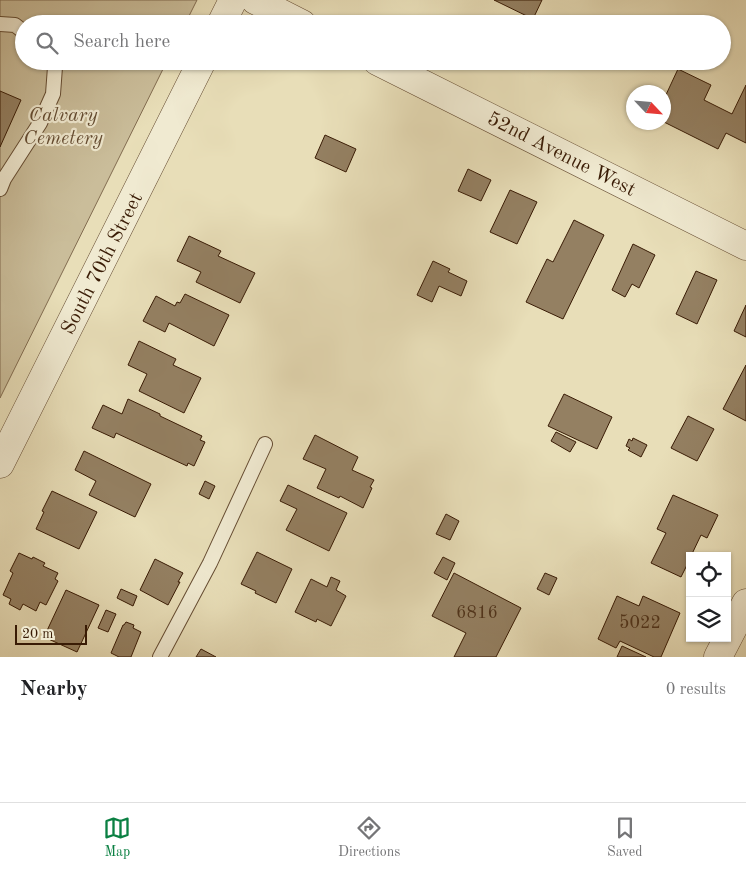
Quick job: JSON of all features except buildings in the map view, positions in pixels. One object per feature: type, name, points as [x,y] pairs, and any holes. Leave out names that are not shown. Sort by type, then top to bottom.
[{"type":"street","points":[[226,15],[233,0]]},
{"type":"street","points":[[255,0],[284,15]]},
{"type":"street","name":"South 70th Street","points":[[0,464],[197,70]]},
{"type":"street","name":"52nd Avenue West","points":[[395,70],[746,246]]},
{"type":"street","points":[[718,657],[746,603]]},
{"type":"lane","points":[[0,24],[15,25]]},
{"type":"lane","points":[[0,189],[4,179],[40,123],[53,94],[55,70]]},
{"type":"lane","points":[[160,657],[210,563],[265,444]]},
{"type":"green space","name":"Calvary Cemetery","points":[[0,0],[197,0],[190,15],[15,15],[15,70],[163,70],[0,398]]}]
